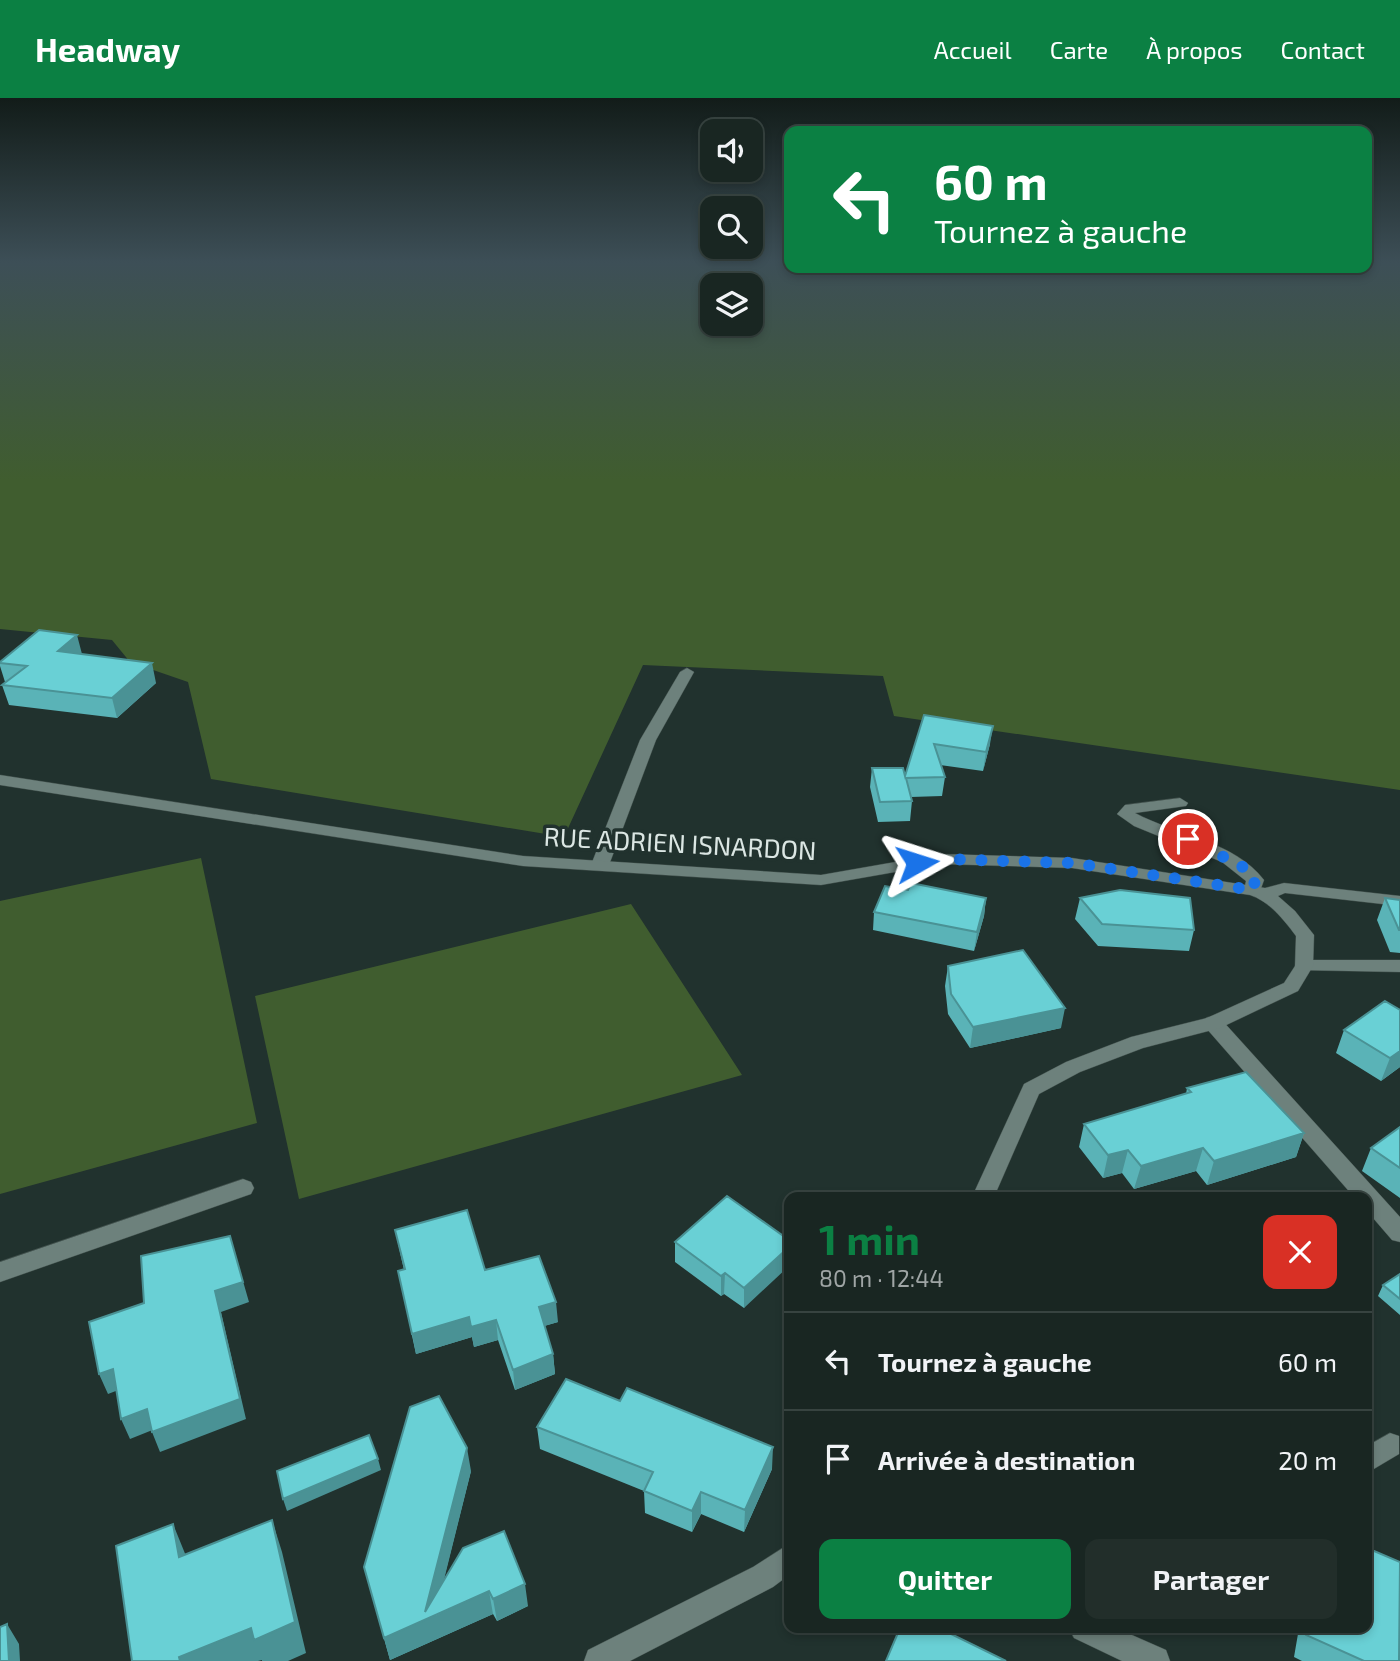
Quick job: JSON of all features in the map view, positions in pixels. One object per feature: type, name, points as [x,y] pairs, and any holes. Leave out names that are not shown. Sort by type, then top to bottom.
[{"type":"street","points":[[600,865],[648,740],[687,672]]},
{"type":"street","name":"RUE ADRIEN ISNARDON","points":[[0,780],[523,861],[821,880],[941,859],[1072,863],[1259,892],[1284,888],[1400,901]]},
{"type":"street","points":[[985,1192],[1031,1089],[1073,1067],[1138,1042],[1213,1023],[1291,987],[1304,966],[1305,935],[1289,915],[1259,892],[1255,880],[1245,868],[1188,839],[1140,824],[1125,814],[1130,808],[1180,803]]},
{"type":"street","points":[[1304,966],[1400,966]]},
{"type":"street","points":[[1213,1023],[1363,1192]]},
{"type":"street","points":[[0,1272],[243,1188]]},
{"type":"street","points":[[1372,1202],[1400,1233]]},
{"type":"street","points":[[1372,1458],[1390,1445]]},
{"type":"street","points":[[599,1661],[763,1577],[784,1562]]},
{"type":"street","points":[[1095,1633],[1155,1661]]},
{"type":"green space","points":[[0,335],[1400,335],[1400,790],[894,716],[883,676],[643,665],[564,837],[211,779],[188,682],[130,662],[112,640],[0,629]]},
{"type":"green space","points":[[201,858],[257,1123],[0,1194],[0,901]]},
{"type":"green space","points":[[631,904],[742,1075],[299,1199],[255,996]]},
{"type":"building","points":[[39,630],[77,635],[58,651],[152,663],[112,698],[2,685],[27,666],[0,662]]},
{"type":"building","points":[[924,715],[993,726],[986,752],[934,744],[945,777],[906,778],[912,801],[880,802],[872,768],[903,768],[905,776]]},
{"type":"building","points":[[911,883],[986,898],[977,932],[874,912],[885,886],[908,890]]},
{"type":"building","points":[[1120,890],[1190,898],[1194,930],[1102,924],[1080,898]]},
{"type":"building","points":[[1385,898],[1400,900],[1400,930],[1399,930]]},
{"type":"building","points":[[1023,950],[1065,1008],[973,1027],[951,994],[948,966]]},
{"type":"building","points":[[1385,1001],[1400,1010],[1400,1051],[1390,1058],[1344,1030]]},
{"type":"building","points":[[1246,1072],[1304,1133],[1214,1161],[1203,1148],[1141,1166],[1128,1150],[1108,1155],[1084,1124],[1191,1092],[1187,1088]]},
{"type":"building","points":[[1400,1127],[1400,1168],[1371,1148]]},
{"type":"building","points":[[727,1196],[784,1236],[784,1252],[744,1288],[725,1273],[721,1276],[675,1242]]},
{"type":"building","points":[[467,1210],[485,1270],[539,1256],[556,1302],[539,1307],[553,1354],[513,1370],[496,1320],[471,1327],[469,1317],[412,1334],[398,1271],[405,1269],[395,1230]]},
{"type":"building","points":[[230,1236],[243,1282],[215,1291],[240,1399],[152,1432],[147,1409],[121,1419],[113,1369],[99,1374],[89,1322],[144,1303],[141,1256]]},
{"type":"building","points":[[1400,1274],[1400,1299],[1383,1285]]},
{"type":"building","points":[[566,1379],[620,1401],[627,1388],[773,1447],[745,1510],[701,1492],[692,1511],[644,1491],[653,1472],[537,1427]]},
{"type":"building","points":[[439,1396],[467,1448],[425,1612],[463,1548],[504,1531],[525,1584],[493,1599],[489,1591],[384,1638],[364,1567],[410,1407]]},
{"type":"building","points":[[369,1435],[378,1459],[283,1499],[277,1471]]},
{"type":"building","points":[[272,1520],[295,1622],[254,1640],[251,1628],[179,1657],[180,1661],[132,1661],[116,1546],[173,1524],[179,1557]]},
{"type":"building","points":[[1372,1550],[1400,1562],[1399,1661],[1364,1661],[1306,1635],[1372,1633]]},
{"type":"building","points":[[7,1624],[9,1661],[0,1661],[0,1627]]},
{"type":"building","points":[[898,1633],[949,1633],[1006,1661],[886,1661]]},
{"type":"route","points":[[917,863],[941,859],[1072,863],[1253,890],[1255,880],[1245,868],[1188,839]]}]
